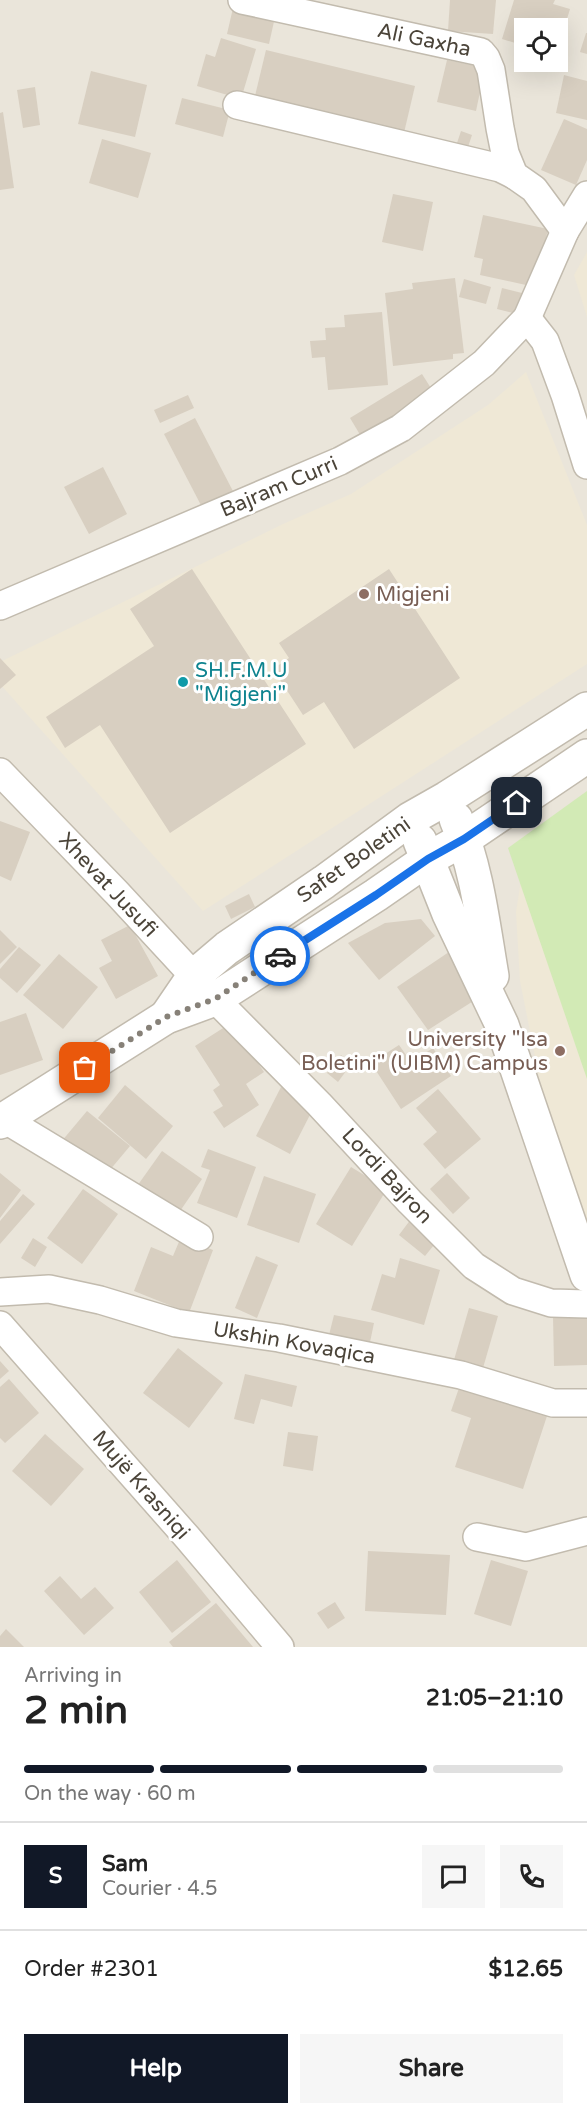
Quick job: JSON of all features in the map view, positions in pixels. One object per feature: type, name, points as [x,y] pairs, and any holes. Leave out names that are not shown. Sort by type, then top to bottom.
[{"type":"street","name":"Ali Gaxha","points":[[242,0],[481,52],[491,70],[505,153],[514,175]]},
{"type":"street","points":[[237,105],[500,168],[534,189],[566,231]]},
{"type":"street","name":"Bajram Curri","points":[[0,606],[340,461],[401,428],[484,363],[527,318],[566,231],[587,195]]},
{"type":"street","points":[[527,318],[545,341],[587,465]]},
{"type":"street","name":"Safet Boletini","points":[[204,988],[227,948],[429,809],[587,709]]},
{"type":"street","name":"Safet Boletini","points":[[204,988],[376,895],[587,756]]},
{"type":"street","name":"Xhevat Jusufi","points":[[0,772],[117,893],[204,988]]},
{"type":"street","points":[[429,809],[446,849],[502,1025],[587,1275]]},
{"type":"street","points":[[199,1237],[2,1120],[166,1017],[204,988]]},
{"type":"street","name":"Lordi Bajron","points":[[204,988],[474,1266],[513,1292],[551,1303],[587,1304]]},
{"type":"street","name":"Ukshin Kovaqica","points":[[0,1292],[49,1289],[100,1300],[176,1323],[279,1338],[461,1375],[553,1403],[587,1403]]},
{"type":"street","name":"Mujë Krasniqi","points":[[0,1325],[187,1537],[280,1647]]},
{"type":"street","points":[[477,1537],[526,1547],[587,1531]]},
{"type":"shaded area","points":[[0,0],[587,0],[587,1647],[0,1647]]},
{"type":"shaded area","points":[[587,252],[587,317],[574,275]]},
{"type":"shaded area","name":"Migjeni","points":[[526,372],[587,525],[587,664],[203,911],[0,684],[0,662],[283,524],[351,494],[488,405]]},
{"type":"shaded area","name":"University \"Isa Boletini\" (UIBM) Campus","points":[[587,826],[587,1227],[548,1122],[520,981],[516,912],[522,874]]},
{"type":"green space","points":[[587,791],[587,1079],[508,848]]},
{"type":"building","points":[[450,0],[496,0],[493,34],[448,31]]},
{"type":"building","points":[[514,0],[555,0],[553,4],[570,9],[567,18],[514,18],[514,43],[502,39]]},
{"type":"building","points":[[233,8],[275,17],[269,44],[227,34]]},
{"type":"building","points":[[587,33],[587,54],[580,52]]},
{"type":"building","points":[[221,38],[256,49],[241,99],[197,86],[206,54],[215,57]]},
{"type":"building","points":[[266,50],[415,86],[403,137],[254,100]]},
{"type":"building","points":[[447,60],[485,68],[476,111],[437,102]]},
{"type":"building","points":[[91,71],[147,85],[135,137],[78,124]]},
{"type":"building","points":[[564,75],[587,81],[587,120],[556,113]]},
{"type":"building","points":[[35,87],[40,125],[23,128],[17,90]]},
{"type":"building","points":[[182,98],[230,110],[223,137],[175,124]]},
{"type":"building","points":[[3,112],[14,188],[0,190],[0,113]]},
{"type":"building","points":[[564,119],[587,129],[587,160],[576,185],[541,170]]},
{"type":"building","points":[[461,131],[472,135],[466,153],[455,149]]},
{"type":"building","points":[[102,139],[151,153],[138,198],[89,183]]},
{"type":"building","points":[[393,194],[433,202],[423,251],[382,242]]},
{"type":"building","points":[[483,215],[548,229],[535,287],[480,275],[483,259],[474,257]]},
{"type":"building","points":[[455,278],[464,353],[453,354],[453,359],[393,366],[385,293],[413,289],[412,283]]},
{"type":"building","points":[[464,279],[491,287],[486,304],[459,297]]},
{"type":"building","points":[[502,288],[526,294],[521,315],[497,309]]},
{"type":"building","points":[[382,312],[388,385],[328,390],[325,357],[312,358],[310,341],[326,340],[325,328],[345,327],[344,315]]},
{"type":"building","points":[[422,374],[434,393],[362,438],[350,418]]},
{"type":"building","points":[[188,395],[194,408],[160,423],[154,410]]},
{"type":"building","points":[[195,418],[235,495],[204,511],[164,434]]},
{"type":"building","points":[[103,467],[127,514],[89,534],[64,487]]},
{"type":"building","name":"SH.F.M.U \"Migjeni\"","points":[[192,569],[306,744],[170,833],[100,725],[65,748],[46,717],[154,646],[130,609]]},
{"type":"building","points":[[389,569],[460,678],[354,749],[324,702],[303,715],[273,669],[289,658],[279,643]]},
{"type":"building","points":[[0,658],[16,675],[0,689]]},
{"type":"building","points":[[0,821],[30,832],[11,881],[0,876]]},
{"type":"building","points":[[249,894],[255,907],[231,919],[225,906]]},
{"type":"building","points":[[421,919],[435,936],[379,980],[348,943],[385,923]]},
{"type":"building","points":[[130,925],[158,976],[116,999],[99,968],[112,961],[101,940]]},
{"type":"building","points":[[0,930],[17,947],[0,964]]},
{"type":"building","points":[[19,947],[41,965],[17,993],[0,978],[0,969]]},
{"type":"building","points":[[449,952],[478,998],[428,1030],[397,987]]},
{"type":"building","points":[[59,954],[98,987],[63,1029],[23,995]]},
{"type":"building","points":[[26,1013],[43,1060],[0,1075],[0,1022]]},
{"type":"building","points":[[231,1023],[264,1072],[246,1084],[259,1105],[224,1128],[213,1112],[223,1106],[213,1090],[220,1085],[195,1046]]},
{"type":"building","points":[[399,1045],[411,1062],[433,1048],[451,1076],[401,1109],[371,1063]]},
{"type":"building","points":[[341,1055],[352,1063],[338,1082],[327,1073]]},
{"type":"building","points":[[125,1085],[173,1126],[146,1159],[98,1118]]},
{"type":"building","points":[[281,1087],[315,1105],[290,1154],[256,1136]]},
{"type":"building","points":[[438,1089],[481,1139],[445,1169],[423,1144],[437,1132],[416,1108]]},
{"type":"building","points":[[87,1111],[130,1146],[104,1177],[61,1142]]},
{"type":"building","points":[[208,1149],[256,1167],[237,1218],[197,1203],[210,1170],[201,1167]]},
{"type":"building","points":[[162,1151],[202,1179],[176,1217],[135,1189]]},
{"type":"building","points":[[351,1167],[387,1189],[352,1246],[316,1224]]},
{"type":"building","points":[[0,1173],[21,1190],[0,1218]]},
{"type":"building","points":[[447,1173],[470,1198],[453,1214],[430,1189]]},
{"type":"building","points":[[264,1176],[316,1194],[299,1243],[247,1225]]},
{"type":"building","points":[[83,1189],[118,1214],[82,1264],[47,1238]]},
{"type":"building","points":[[23,1194],[35,1204],[0,1244],[0,1221]]},
{"type":"building","points":[[411,1219],[438,1240],[425,1256],[399,1235]]},
{"type":"building","points":[[181,1237],[213,1250],[189,1313],[134,1291],[151,1247],[173,1256]]},
{"type":"building","points":[[33,1238],[47,1247],[35,1267],[21,1258]]},
{"type":"building","points":[[256,1256],[278,1265],[257,1318],[235,1308]]},
{"type":"building","points":[[400,1258],[440,1270],[424,1325],[371,1310],[382,1274],[395,1278]]},
{"type":"building","points":[[469,1308],[498,1316],[483,1368],[454,1360]]},
{"type":"building","points":[[334,1315],[374,1323],[369,1347],[328,1339]]},
{"type":"building","points":[[587,1315],[587,1365],[554,1366],[553,1316]]},
{"type":"building","points":[[178,1348],[223,1383],[189,1428],[143,1393]]},
{"type":"building","points":[[0,1361],[9,1371],[0,1379]]},
{"type":"building","points":[[245,1374],[297,1386],[292,1407],[261,1399],[254,1424],[234,1419]]},
{"type":"building","points":[[9,1379],[39,1413],[5,1443],[0,1438],[0,1387]]},
{"type":"building","points":[[459,1388],[547,1416],[523,1489],[455,1467],[471,1418],[451,1411]]},
{"type":"building","points":[[288,1432],[318,1436],[313,1471],[283,1466]]},
{"type":"building","points":[[45,1434],[84,1469],[51,1506],[12,1471]]},
{"type":"building","points":[[368,1551],[450,1555],[446,1615],[365,1611]]},
{"type":"building","points":[[177,1560],[211,1602],[172,1633],[139,1592]]},
{"type":"building","points":[[491,1560],[528,1571],[511,1626],[474,1614]]},
{"type":"building","points":[[60,1576],[81,1599],[95,1587],[114,1608],[84,1635],[44,1591]]},
{"type":"building","points":[[335,1602],[345,1618],[328,1629],[317,1613]]},
{"type":"building","points":[[216,1603],[253,1647],[173,1647],[169,1642]]},
{"type":"building","points":[[6,1629],[24,1647],[0,1647],[0,1636]]},
{"type":"way so far","points":[[85,1068],[166,1017],[215,999],[280,956]]},
{"type":"place","name":"Migjeni","points":[[364,594]]},
{"type":"place","name":"SH.F.M.U \"Migjeni\"","points":[[183,682]]},
{"type":"place","name":"University \"Isa Boletini\" (UIBM) Campus","points":[[560,1051]]},
{"type":"route","points":[[280,956],[517,803]]}]
